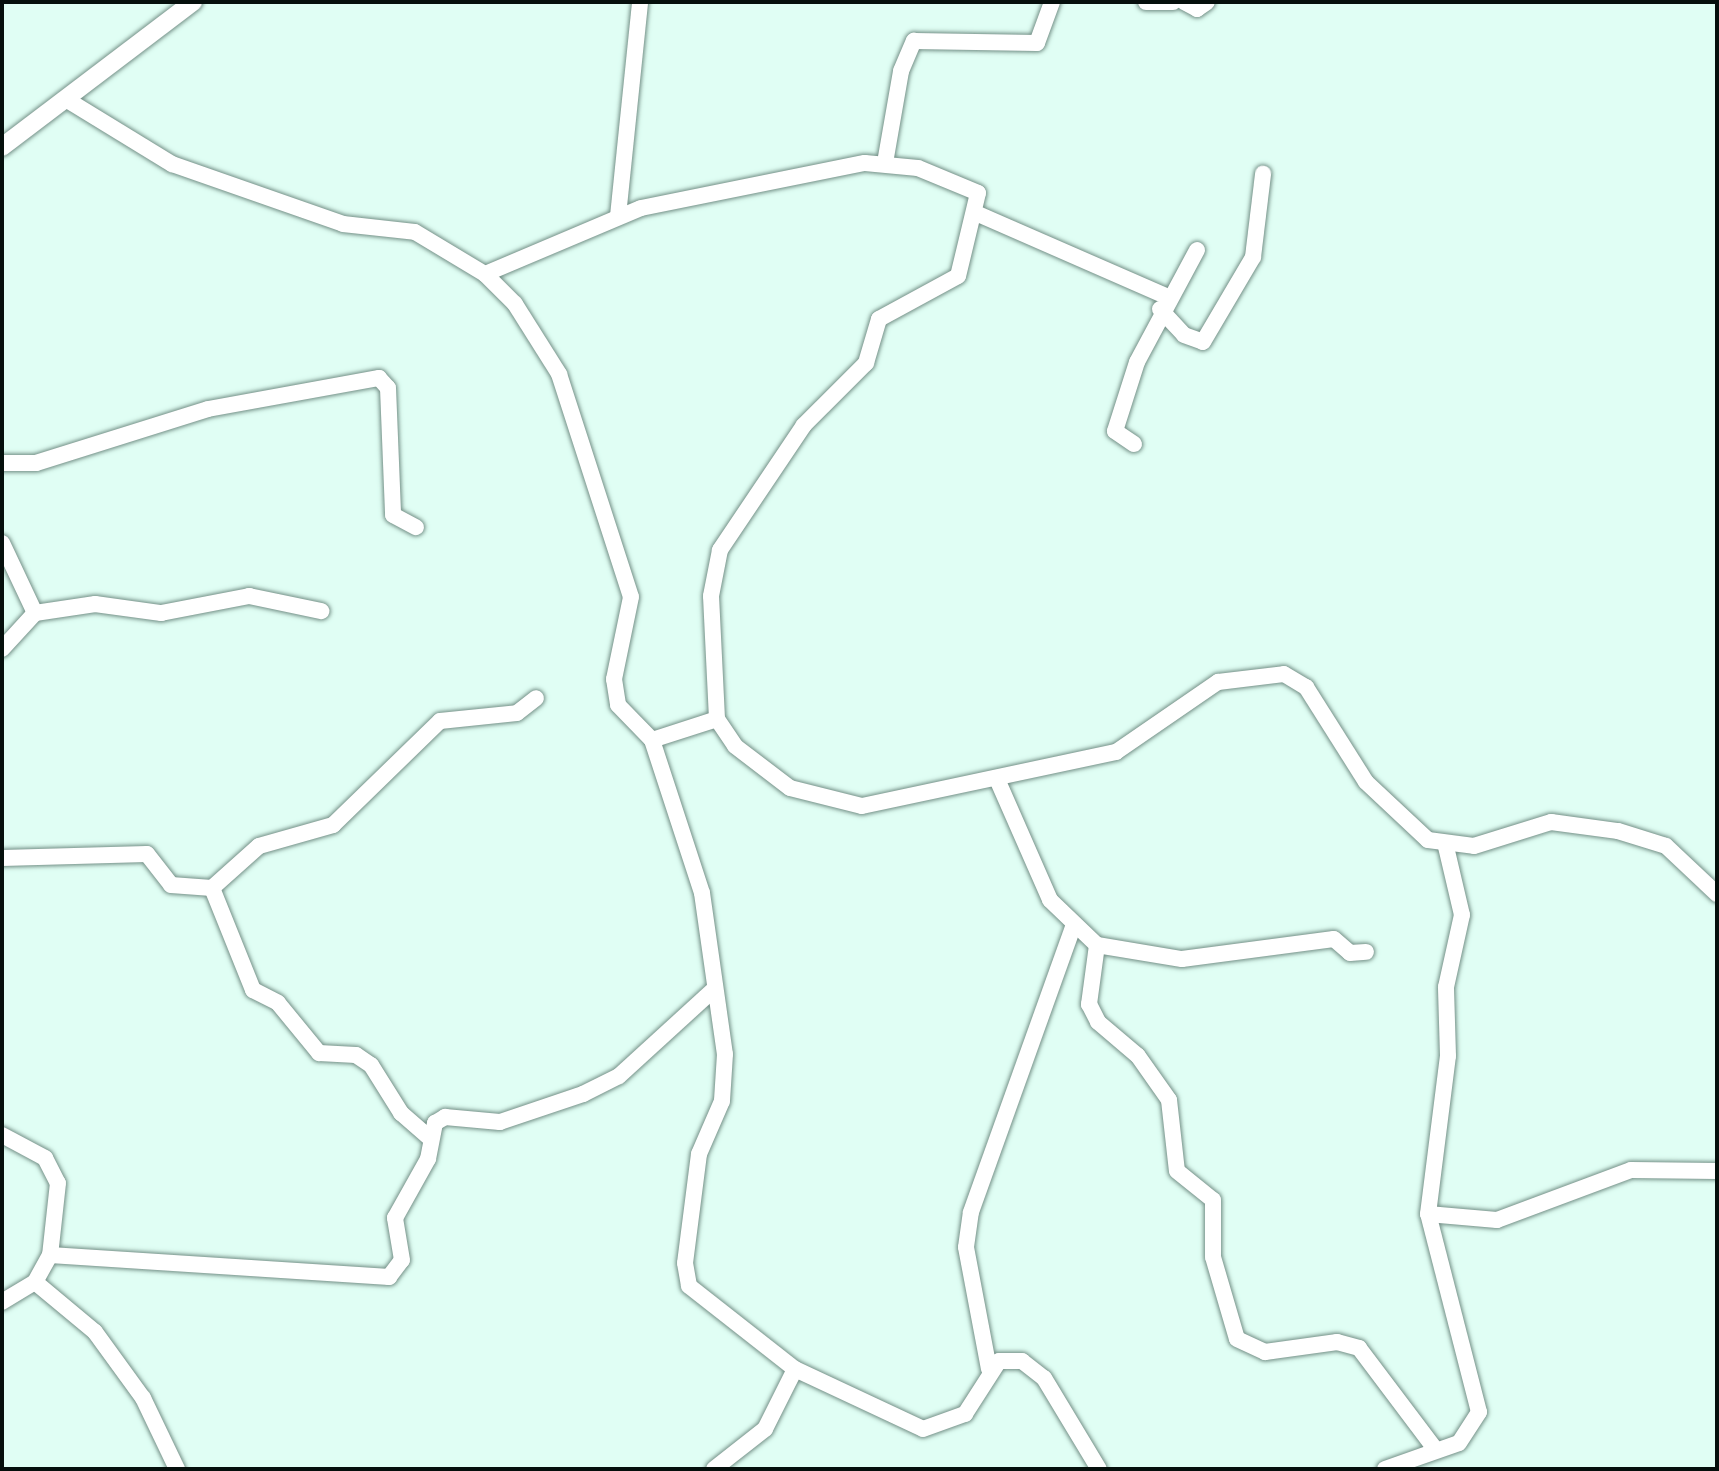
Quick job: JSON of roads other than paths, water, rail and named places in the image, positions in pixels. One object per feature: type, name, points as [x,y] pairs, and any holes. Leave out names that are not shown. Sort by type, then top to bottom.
[{"type":"street","points":[[2,147],[69,101],[193,2]]},
{"type":"street","points":[[618,216],[640,2]]},
{"type":"street","points":[[885,163],[901,71],[914,41],[1037,43],[1052,2]]},
{"type":"street","points":[[1146,2],[1173,2]]},
{"type":"street","points":[[1184,2],[1197,9],[1207,2]]},
{"type":"street","points":[[69,101],[172,164],[343,224],[415,232],[485,274],[515,304],[559,374],[631,597],[614,679],[618,705],[652,740],[697,874],[712,991],[725,1054],[722,1101],[699,1154],[685,1276],[696,1295],[795,1369],[923,1429],[965,1414],[989,1369],[1012,1359],[1036,1370],[1099,1469]]},
{"type":"street","points":[[485,274],[618,216],[722,189],[885,163],[978,193],[978,214],[958,276],[879,319],[866,363],[810,418],[731,527],[711,596],[717,719],[761,770],[842,805],[997,779],[1116,752],[1218,682],[1284,674],[1306,687],[1374,791],[1410,827],[1446,847],[1474,846],[1540,823],[1618,831],[1666,846],[1717,894]]},
{"type":"street","points":[[978,214],[1164,303],[1184,335],[1203,342],[1253,257],[1263,174]]},
{"type":"street","points":[[1134,444],[1115,431],[1164,303],[1197,250]]},
{"type":"street","points":[[2,463],[36,463],[208,409],[379,378],[388,388],[393,515],[416,527]]},
{"type":"street","points":[[2,543],[35,613]]},
{"type":"street","points":[[2,649],[35,613],[108,604],[161,613],[249,596],[321,611]]},
{"type":"street","points":[[2,858],[147,854],[171,885],[212,888],[259,846],[333,825],[440,721],[517,713],[536,698]]},
{"type":"street","points":[[652,740],[717,719]]},
{"type":"street","points":[[997,779],[1044,889],[1073,927],[1097,945],[1182,959],[1334,939],[1350,953],[1366,952]]},
{"type":"street","points":[[1385,1469],[1470,1436],[1479,1412],[1428,1214],[1448,1056],[1446,987],[1462,915],[1446,847]]},
{"type":"street","points":[[212,888],[253,990],[278,1003],[319,1053],[356,1055],[371,1065],[401,1113],[430,1138]]},
{"type":"street","points":[[989,1369],[966,1247],[971,1212],[1073,927]]},
{"type":"street","points":[[1097,945],[1089,1004],[1174,1111],[1177,1171],[1213,1200],[1213,1257],[1237,1339],[1265,1352],[1337,1342],[1359,1348],[1435,1449]]},
{"type":"street","points":[[50,1255],[389,1277],[402,1260],[395,1218],[428,1159],[430,1138],[445,1117],[500,1122],[619,1076],[712,991]]},
{"type":"street","points":[[2,1135],[56,1169],[50,1255],[35,1282],[2,1302]]},
{"type":"street","points":[[1428,1214],[1497,1220],[1631,1170],[1717,1171]]},
{"type":"street","points":[[35,1282],[95,1332],[143,1398],[177,1469]]},
{"type":"street","points":[[714,1469],[765,1429],[795,1369]]}]
